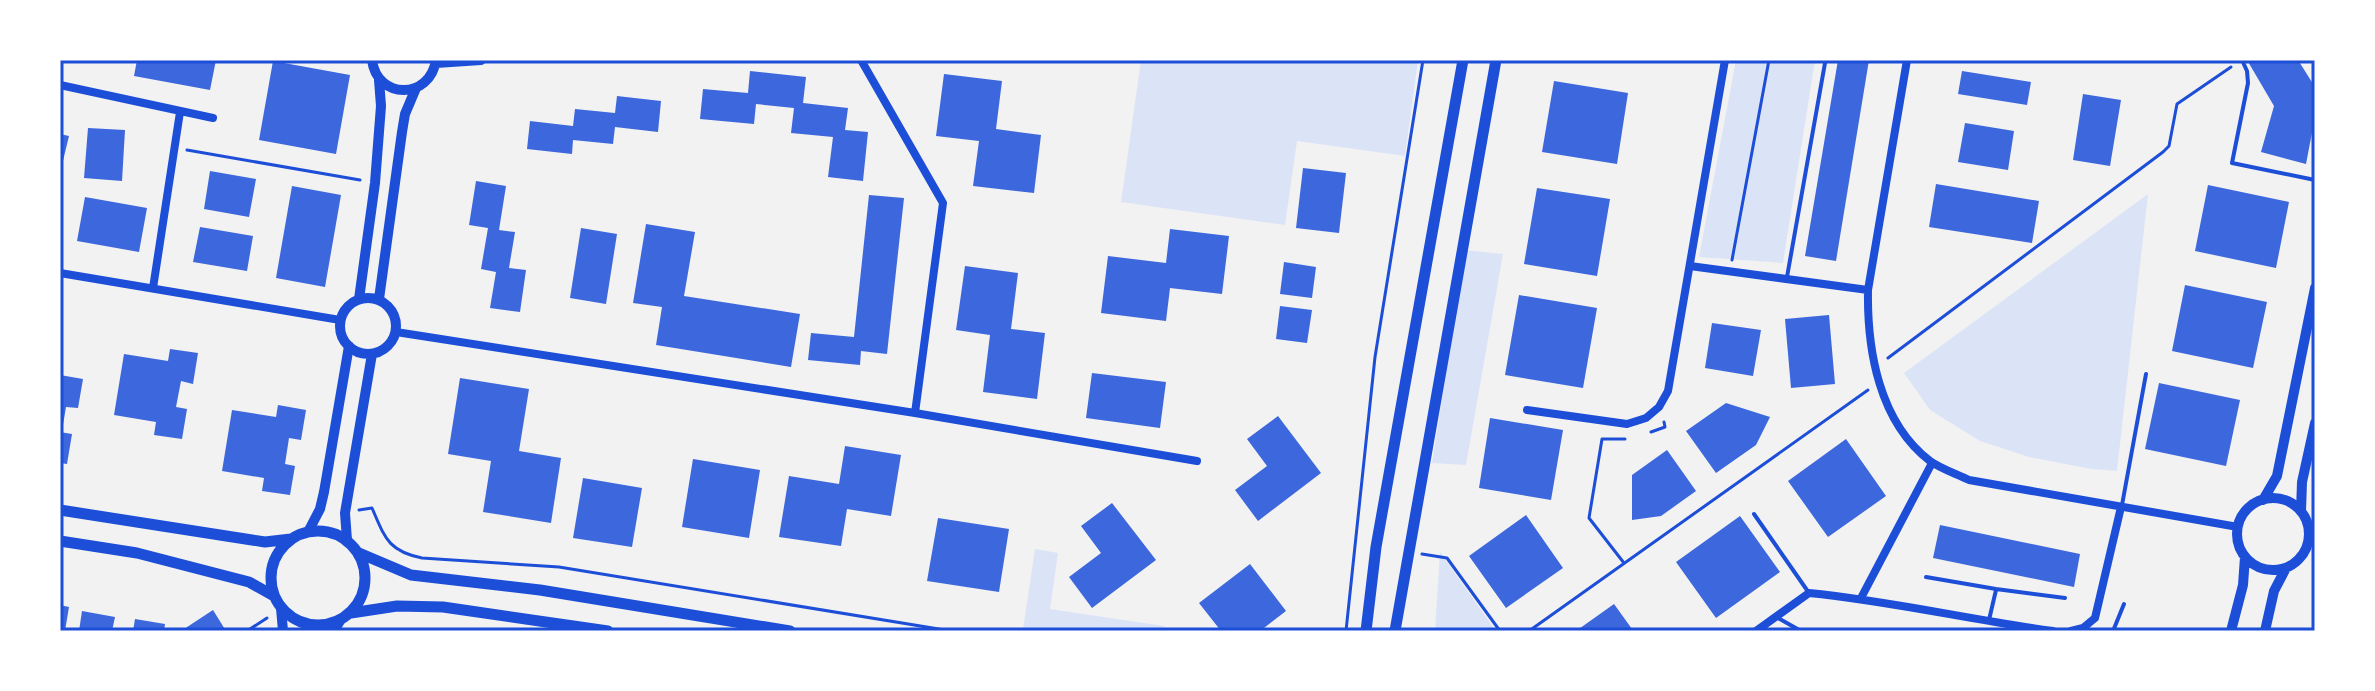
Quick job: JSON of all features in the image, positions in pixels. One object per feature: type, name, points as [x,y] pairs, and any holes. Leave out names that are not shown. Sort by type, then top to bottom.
[{"type":"main road","points":[[1366,631],[1376,547],[1463,60]]},
{"type":"main road","points":[[1395,631],[1496,60]]},
{"type":"main road","points":[[60,510],[265,542],[292,539],[308,532],[328,532],[347,540],[359,553],[365,569],[365,586],[359,604],[337,626],[308,625],[293,619],[274,596],[272,569],[279,552],[292,539]]},
{"type":"main road","points":[[60,541],[137,553],[235,578],[274,596]]},
{"type":"main road","points":[[359,553],[411,575],[540,590],[790,631]]},
{"type":"main road","points":[[350,613],[397,606],[443,607],[608,631]]},
{"type":"street","points":[[372,60],[379,80],[396,90],[416,88],[427,80],[436,61],[481,60]]},
{"type":"street","points":[[861,60],[943,203],[915,413]]},
{"type":"street","points":[[1527,410],[1627,424],[1646,418],[1659,407],[1668,391],[1725,60]]},
{"type":"street","points":[[1907,60],[1868,290],[1867,315],[1878,382],[1895,419],[1912,444],[1932,463],[1969,480],[2238,527]]},
{"type":"street","points":[[359,299],[375,183],[381,106],[379,80]]},
{"type":"street","points":[[60,85],[213,118]]},
{"type":"street","points":[[379,299],[405,114],[416,88]]},
{"type":"street","points":[[153,288],[180,112]]},
{"type":"street","points":[[1690,266],[1868,290]]},
{"type":"street","points":[[60,273],[340,320]]},
{"type":"street","points":[[2286,568],[2264,569],[2253,564],[2240,548],[2238,527],[2247,510],[2263,500],[2277,476],[2315,288]]},
{"type":"street","points":[[359,299],[379,299],[393,312],[396,332],[389,346],[372,354],[356,352],[343,339],[340,320],[344,311],[359,299]]},
{"type":"street","points":[[396,332],[915,413],[1197,461]]},
{"type":"street","points":[[308,532],[320,509],[324,492],[349,346]]},
{"type":"street","points":[[347,540],[345,513],[372,354]]},
{"type":"street","points":[[2301,511],[2302,482],[2315,423]]},
{"type":"street","points":[[1861,598],[1932,463]]},
{"type":"street","points":[[2263,500],[2283,500],[2301,511],[2312,539],[2302,556],[2286,568],[2274,591],[2265,631]]},
{"type":"street","points":[[2071,631],[2084,630],[2095,618],[2121,507]]},
{"type":"street","points":[[2231,631],[2243,585],[2245,557]]},
{"type":"street","points":[[1756,631],[1809,593],[1861,598],[1988,623],[2053,631]]},
{"type":"street","points":[[281,608],[283,631]]},
{"type":"lane","points":[[2242,60],[2248,83],[2232,163],[2315,180]]},
{"type":"lane","points":[[1787,279],[1825,63]]},
{"type":"lane","points":[[2121,507],[2146,374]]},
{"type":"lane","points":[[1754,514],[1809,593]]},
{"type":"lane","points":[[1926,577],[2065,598]]},
{"type":"lane","points":[[1988,623],[1996,589]]},
{"type":"lane","points":[[2113,631],[2124,604]]},
{"type":"lane","points":[[1776,616],[1801,631]]},
{"type":"path","points":[[1346,631],[1375,357],[1423,60]]},
{"type":"path","points":[[1730,271],[1769,60]]},
{"type":"path","points":[[1875,367],[2163,152],[2169,146],[2177,104],[2242,60]]},
{"type":"path","points":[[175,148],[375,183]]},
{"type":"path","points":[[1529,631],[1878,382]]},
{"type":"path","points":[[1642,435],[1665,427],[1659,407]]},
{"type":"path","points":[[1624,563],[1589,518],[1602,439],[1631,439]]},
{"type":"path","points":[[345,513],[372,508],[392,547],[404,554],[422,558],[559,567],[951,631]]},
{"type":"path","points":[[1410,552],[1447,558],[1500,631]]},
{"type":"path","points":[[247,631],[281,608]]},
{"type":"shaded area","points":[[1141,60],[1418,60],[1405,156],[1297,141],[1285,225],[1121,202]]},
{"type":"shaded area","points":[[1736,60],[1815,60],[1783,263],[1699,257]]},
{"type":"shaded area","points":[[2148,194],[2117,471],[2029,457],[1980,441],[1930,410],[1904,373]]},
{"type":"shaded area","points":[[1465,250],[1503,254],[1466,465],[1432,463]]},
{"type":"shaded area","points":[[1035,549],[1058,553],[1050,609],[1164,626],[1163,631],[1023,629]]},
{"type":"shaded area","points":[[1440,552],[1496,631],[1435,631]]},
{"type":"building","points":[[137,60],[216,60],[210,90],[134,76]]},
{"type":"building","points":[[1838,60],[1869,60],[1836,261],[1805,256]]},
{"type":"building","points":[[2247,60],[2298,60],[2315,87],[2315,117],[2306,164],[2261,152],[2274,106]]},
{"type":"building","points":[[273,61],[350,75],[336,154],[259,140]]},
{"type":"building","points":[[750,71],[806,77],[803,103],[848,108],[845,130],[868,132],[863,181],[828,177],[833,137],[791,133],[794,108],[756,104],[754,124],[700,119],[703,89],[748,93]]},
{"type":"building","points":[[1962,71],[2031,82],[2027,105],[1958,94]]},
{"type":"building","points":[[944,74],[1002,81],[996,129],[1041,135],[1034,193],[973,186],[979,141],[936,136]]},
{"type":"building","points":[[1554,81],[1628,93],[1617,164],[1542,152]]},
{"type":"building","points":[[2083,94],[2121,100],[2110,166],[2073,160]]},
{"type":"building","points":[[617,96],[661,101],[658,132],[615,127],[613,144],[573,140],[572,154],[527,149],[530,121],[573,126],[575,109],[615,113]]},
{"type":"building","points":[[1965,123],[2014,131],[2008,170],[1958,162]]},
{"type":"building","points":[[88,128],[125,130],[122,181],[84,178]]},
{"type":"building","points":[[60,134],[69,136],[61,169],[60,169]]},
{"type":"building","points":[[1303,168],[1346,173],[1339,233],[1296,228]]},
{"type":"building","points":[[210,171],[256,179],[249,217],[204,209]]},
{"type":"building","points":[[476,181],[506,186],[499,230],[515,232],[509,268],[526,270],[520,312],[490,308],[496,272],[481,269],[488,228],[469,225]]},
{"type":"building","points":[[1936,184],[2039,201],[2032,243],[1929,227]]},
{"type":"building","points":[[2208,185],[2289,202],[2276,268],[2195,251]]},
{"type":"building","points":[[292,186],[341,195],[325,287],[276,278]]},
{"type":"building","points":[[1537,188],[1610,199],[1597,276],[1524,264]]},
{"type":"building","points":[[869,195],[904,198],[887,354],[861,351],[860,365],[808,360],[811,333],[854,337]]},
{"type":"building","points":[[85,197],[147,208],[139,252],[77,241]]},
{"type":"building","points":[[646,224],[695,232],[684,296],[800,314],[791,367],[656,345],[662,307],[633,303]]},
{"type":"building","points":[[200,227],[253,236],[247,271],[193,262]]},
{"type":"building","points":[[581,228],[617,234],[606,304],[570,298]]},
{"type":"building","points":[[1170,229],[1229,236],[1222,294],[1170,288],[1166,321],[1101,313],[1108,256],[1166,263]]},
{"type":"building","points":[[1284,262],[1316,267],[1312,298],[1280,294]]},
{"type":"building","points":[[965,266],[1018,273],[1011,329],[1045,333],[1037,399],[983,392],[990,335],[956,330]]},
{"type":"building","points":[[2185,285],[2267,302],[2253,368],[2172,351]]},
{"type":"building","points":[[1519,295],[1597,308],[1583,388],[1505,375]]},
{"type":"building","points":[[1280,306],[1312,310],[1307,343],[1276,339]]},
{"type":"building","points":[[1829,315],[1835,384],[1791,388],[1785,319]]},
{"type":"building","points":[[1712,323],[1761,330],[1753,376],[1705,368]]},
{"type":"building","points":[[170,349],[198,353],[193,384],[181,381],[176,407],[187,409],[182,439],[154,435],[156,422],[114,415],[124,354],[168,361]]},
{"type":"building","points":[[1092,373],[1166,382],[1160,428],[1086,418]]},
{"type":"building","points":[[60,375],[83,379],[78,408],[66,407],[62,431]]},
{"type":"building","points":[[460,378],[529,389],[519,451],[561,458],[551,523],[483,512],[491,461],[448,454]]},
{"type":"building","points":[[2159,383],[2240,400],[2226,466],[2145,449]]},
{"type":"building","points":[[1726,403],[1770,417],[1756,445],[1716,473],[1686,431]]},
{"type":"building","points":[[278,405],[306,410],[301,440],[289,438],[285,464],[295,466],[290,495],[262,491],[264,478],[222,471],[232,410],[276,417]]},
{"type":"building","points":[[1278,416],[1321,473],[1258,521],[1235,490],[1267,466],[1247,439]]},
{"type":"building","points":[[1490,418],[1563,430],[1551,500],[1479,488]]},
{"type":"building","points":[[60,432],[72,434],[67,464],[60,463]]},
{"type":"building","points":[[1846,439],[1886,496],[1828,537],[1788,481]]},
{"type":"building","points":[[845,446],[901,455],[891,516],[847,509],[841,546],[779,537],[789,476],[839,484]]},
{"type":"building","points":[[1667,450],[1696,491],[1661,516],[1632,520],[1632,475]]},
{"type":"building","points":[[693,459],[760,470],[749,538],[682,527]]},
{"type":"building","points":[[583,478],[642,488],[632,547],[573,538]]},
{"type":"building","points":[[1112,503],[1156,560],[1092,608],[1069,577],[1101,553],[1081,526]]},
{"type":"building","points":[[1526,515],[1563,568],[1506,608],[1469,556]]},
{"type":"building","points":[[1740,516],[1780,572],[1716,618],[1676,562]]},
{"type":"building","points":[[938,518],[1009,529],[999,592],[927,581]]},
{"type":"building","points":[[1940,525],[2080,554],[2074,587],[1933,558]]},
{"type":"building","points":[[1250,564],[1286,611],[1260,631],[1221,631],[1199,603]]},
{"type":"building","points":[[1614,604],[1632,629],[1576,631]]},
{"type":"building","points":[[60,605],[69,607],[65,631],[60,631]]},
{"type":"building","points":[[213,610],[226,631],[181,631]]},
{"type":"building","points":[[82,611],[115,617],[112,631],[79,631]]},
{"type":"building","points":[[135,619],[165,624],[164,631],[133,631]]}]
